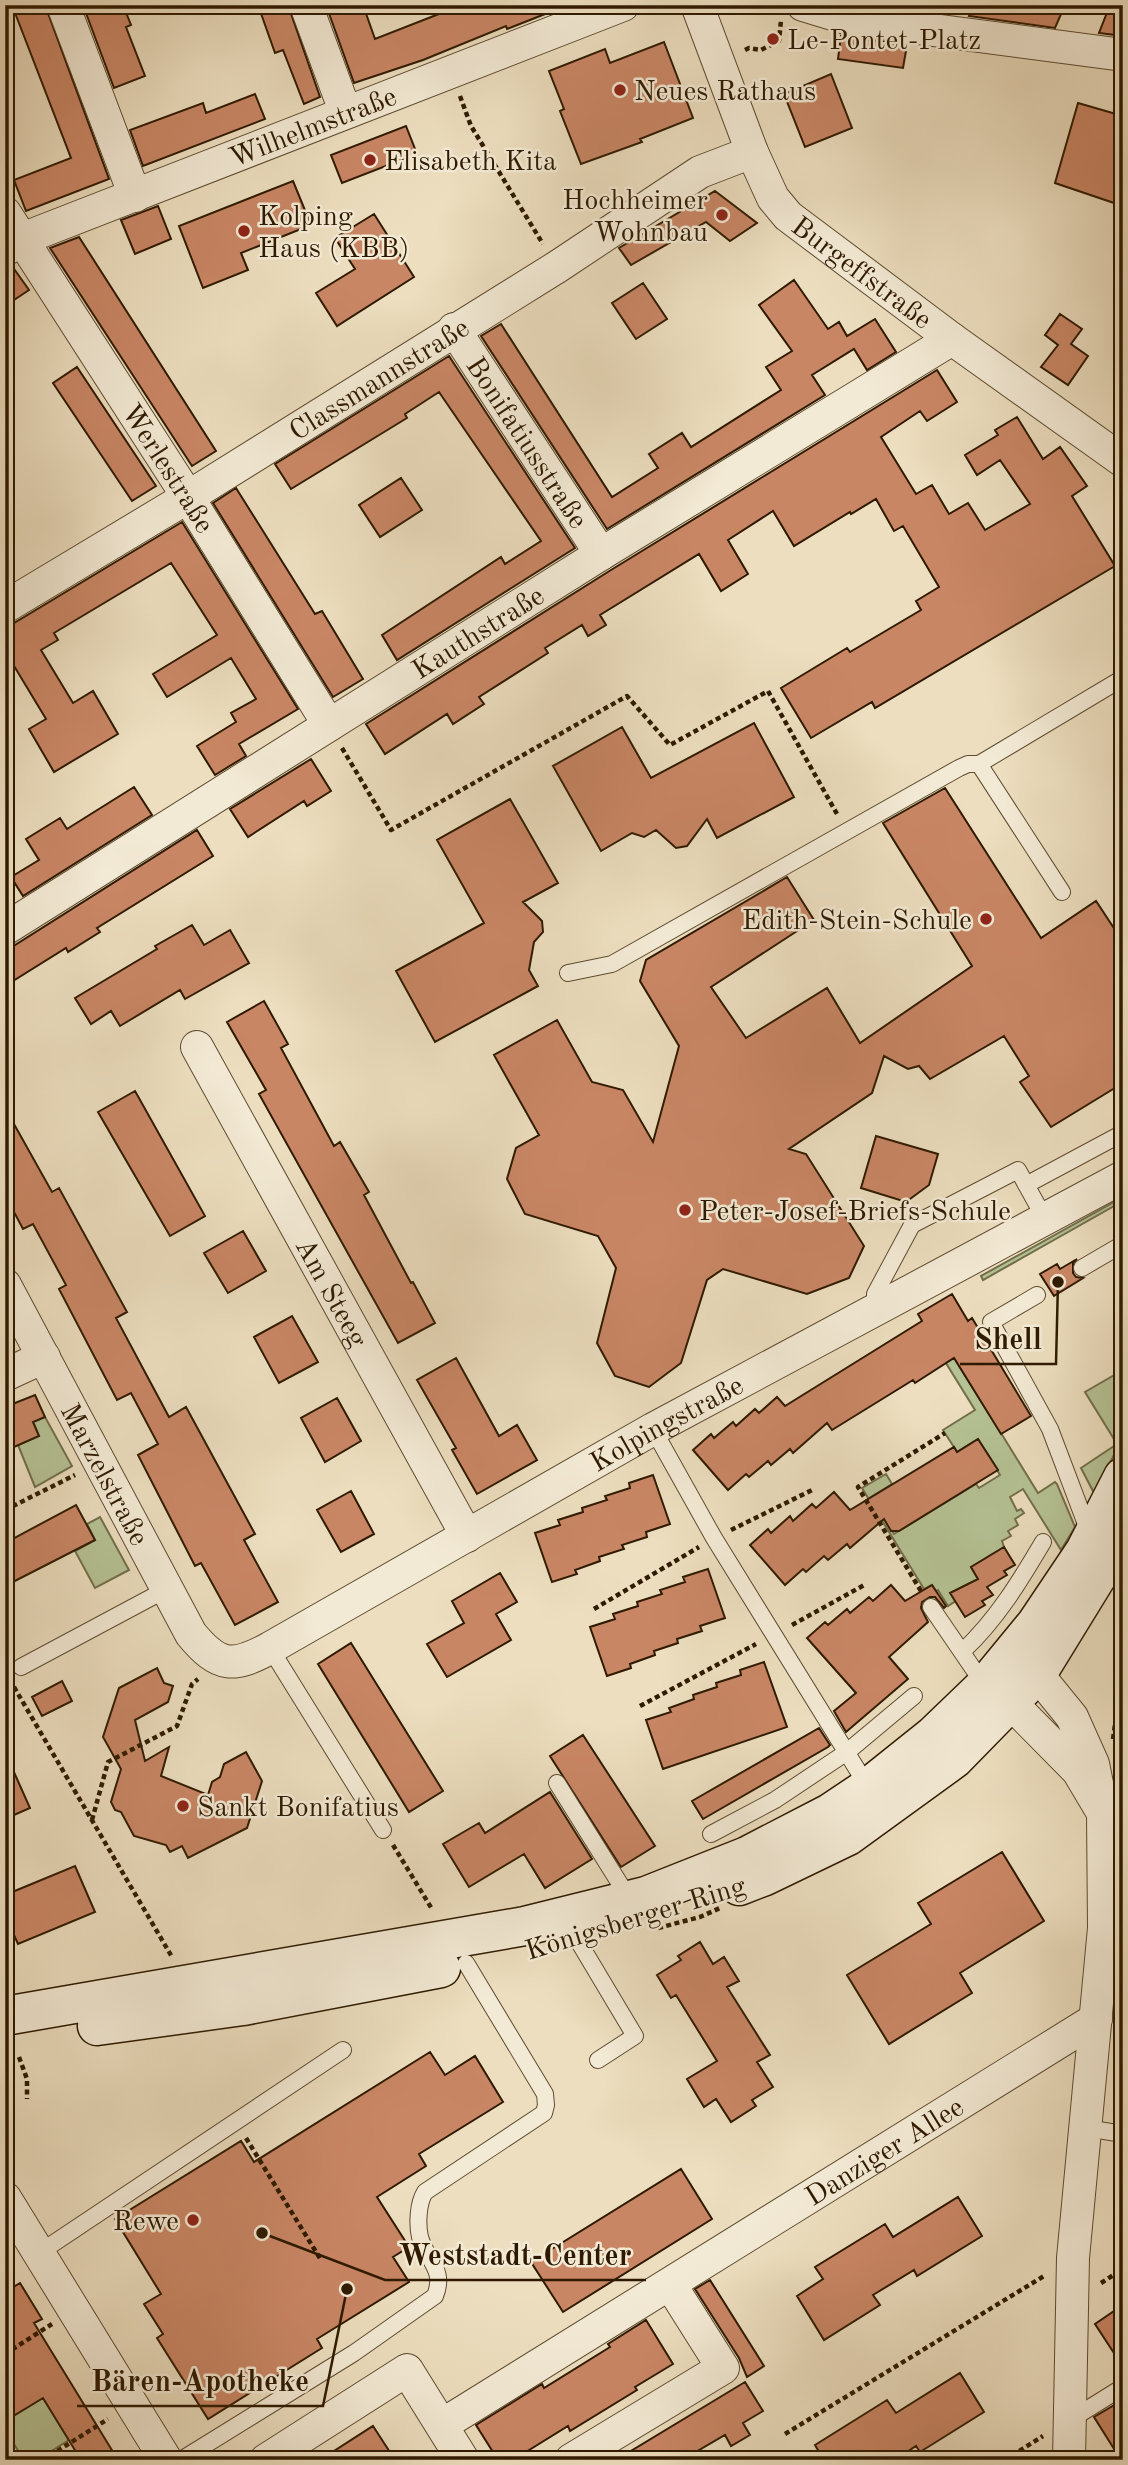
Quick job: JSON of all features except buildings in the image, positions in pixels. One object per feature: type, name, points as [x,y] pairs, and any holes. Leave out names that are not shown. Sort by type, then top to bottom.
[{"type":"main road","name":"Königsberger Ring","points":[[12,2049],[466,1963],[577,1939],[688,1906],[765,1876],[848,1836],[954,1759],[998,1694],[1025,1664],[1036,1625],[1107,1536],[1123,1477]]},
{"type":"main road","name":"Königsberger Ring","points":[[5,2016],[525,1926],[646,1896],[747,1856],[830,1813],[869,1787],[934,1735],[998,1694]]},
{"type":"street","points":[[63,5],[135,196]]},
{"type":"street","points":[[306,5],[345,111]]},
{"type":"street","name":"Wilhelmstraße","points":[[14,245],[345,111],[623,5]]},
{"type":"street","name":"Burgeffstraße","points":[[697,5],[752,152],[773,198],[788,216],[952,339],[1123,461]]},
{"type":"street","points":[[792,11],[1123,55]]},
{"type":"street","name":"Classmannstraße","points":[[5,607],[188,497],[557,267],[700,172],[752,152]]},
{"type":"street","name":"Werlestraße","points":[[5,213],[14,245],[188,497],[329,725]]},
{"type":"street","name":"Bonifatiusstraße","points":[[454,330],[601,554]]},
{"type":"street","name":"Kauthstraße","points":[[5,929],[601,554],[952,339]]},
{"type":"street","name":"Am Steeg","points":[[197,1047],[467,1536]]},
{"type":"street","name":"Kolpingstraße","points":[[214,1656],[226,1661],[246,1661],[653,1429],[1123,1177]]},
{"type":"street","name":"Marzelstraße","points":[[5,1284],[191,1634],[214,1656]]},
{"type":"street","points":[[5,1375],[44,1357]]},
{"type":"street","points":[[1025,1664],[1072,1717],[1093,1764],[1103,1813],[1104,1928],[1112,1954],[1096,2020],[1073,2258],[1069,2460]]},
{"type":"street","points":[[998,1694],[1078,1771],[1103,1813]]},
{"type":"street","name":"Danziger Allee","points":[[442,2425],[1096,2020]]},
{"type":"street","points":[[5,2198],[166,2460]]},
{"type":"street","points":[[570,2460],[723,2368],[670,2284]]},
{"type":"street","points":[[266,2460],[407,2370],[463,2460]]},
{"type":"lane","points":[[568,973],[612,964],[959,768],[968,764],[979,764],[1123,678]]},
{"type":"lane","points":[[979,764],[1062,892]]},
{"type":"lane","points":[[1026,1185],[1123,1133]]},
{"type":"lane","points":[[876,1310],[875,1294],[912,1225],[1018,1170],[1045,1219]]},
{"type":"lane","points":[[1082,1268],[1123,1244]]},
{"type":"lane","points":[[1037,1295],[991,1322],[1107,1536]]},
{"type":"lane","points":[[653,1429],[721,1549],[869,1787]]},
{"type":"lane","points":[[963,1651],[979,1636],[1015,1590],[1043,1542]]},
{"type":"lane","points":[[21,1667],[167,1589]]},
{"type":"lane","points":[[931,1607],[998,1694]]},
{"type":"lane","points":[[270,1648],[383,1830]]},
{"type":"lane","name":"Königsberger Ring","points":[[710,1834],[775,1800],[847,1752],[914,1696]]},
{"type":"lane","points":[[557,1783],[630,1900]]},
{"type":"lane","points":[[577,1939],[635,2036],[598,2060]]},
{"type":"lane","points":[[181,2460],[354,2353],[435,2295],[439,2285],[437,2270],[420,2237],[420,2201],[425,2192],[544,2113],[547,2105],[545,2094],[466,1963]]},
{"type":"lane","points":[[39,2253],[343,2050]]},
{"type":"lane","points":[[1086,2128],[1123,2134]]},
{"type":"lane","points":[[1068,2421],[1123,2387]]},
{"type":"path","points":[[749,48],[761,50],[779,41],[792,11]]},
{"type":"path","points":[[451,72],[471,126],[557,267]]},
{"type":"path","points":[[329,725],[391,830],[627,696],[670,745],[768,691],[846,830]]},
{"type":"path","points":[[931,1607],[858,1487],[945,1433]]},
{"type":"path","points":[[5,1510],[101,1462]]},
{"type":"path","points":[[12,1682],[175,1961]]},
{"type":"path","points":[[92,1821],[108,1762],[177,1726],[192,1684]]},
{"type":"path","points":[[383,1830],[438,1919]]},
{"type":"path","points":[[12,2049],[27,2078],[27,2099]]},
{"type":"path","points":[[236,2122],[321,2260]]},
{"type":"path","points":[[785,2434],[1073,2258]]},
{"type":"path","points":[[5,2354],[75,2310]]},
{"type":"path","points":[[43,2460],[132,2404]]},
{"type":"path","points":[[1005,2460],[1068,2421]]},
{"type":"green space","points":[[1123,1197],[1123,1201],[983,1280],[981,1276]]},
{"type":"green space","points":[[932,1321],[1038,1493],[1055,1482],[1075,1527],[1061,1550],[1023,1489],[1010,1497],[1017,1511],[1021,1509],[1024,1513],[1015,1519],[1018,1525],[1008,1531],[1011,1536],[1002,1541],[1004,1547],[971,1567],[978,1579],[965,1595],[948,1606],[932,1585],[924,1589],[862,1488],[886,1474],[892,1484],[871,1497],[894,1534],[976,1484],[979,1488],[1000,1475],[978,1439],[957,1452],[943,1430],[975,1410],[923,1326]]},
{"type":"green space","points":[[1123,1370],[1123,1438],[1094,1493],[1081,1468],[1117,1444],[1085,1392]]},
{"type":"green space","points":[[45,1417],[72,1466],[35,1487],[18,1445],[39,1436],[33,1422]]},
{"type":"green space","points":[[100,1517],[129,1570],[95,1588],[75,1551],[95,1540],[87,1524]]},
{"type":"green space","points":[[43,2398],[69,2440],[37,2460],[24,2460],[5,2430],[5,2421]]},
{"type":"place","name":"Le-Pontet-Platz","points":[[773,39]]},
{"type":"place","name":"Neues Rathaus","points":[[620,90]]},
{"type":"place","name":"Elisabeth Kita","points":[[370,160]]},
{"type":"place","name":"Hochheimer Wohnbau","points":[[722,215]]},
{"type":"place","name":"Kolping Haus (KBB)","points":[[244,231]]},
{"type":"place","name":"Edith-Stein-Schule","points":[[986,919]]},
{"type":"place","name":"Peter-Josef-Briefs-Schule","points":[[685,1210]]},
{"type":"place","name":"Shell","points":[[1058,1282]]},
{"type":"place","name":"Sankt Bonifatius","points":[[183,1806]]},
{"type":"place","name":"Rewe","points":[[193,2220]]},
{"type":"place","name":"Weststadt-Center","points":[[262,2233]]},
{"type":"place","name":"Bären-Apotheke","points":[[347,2289]]}]
